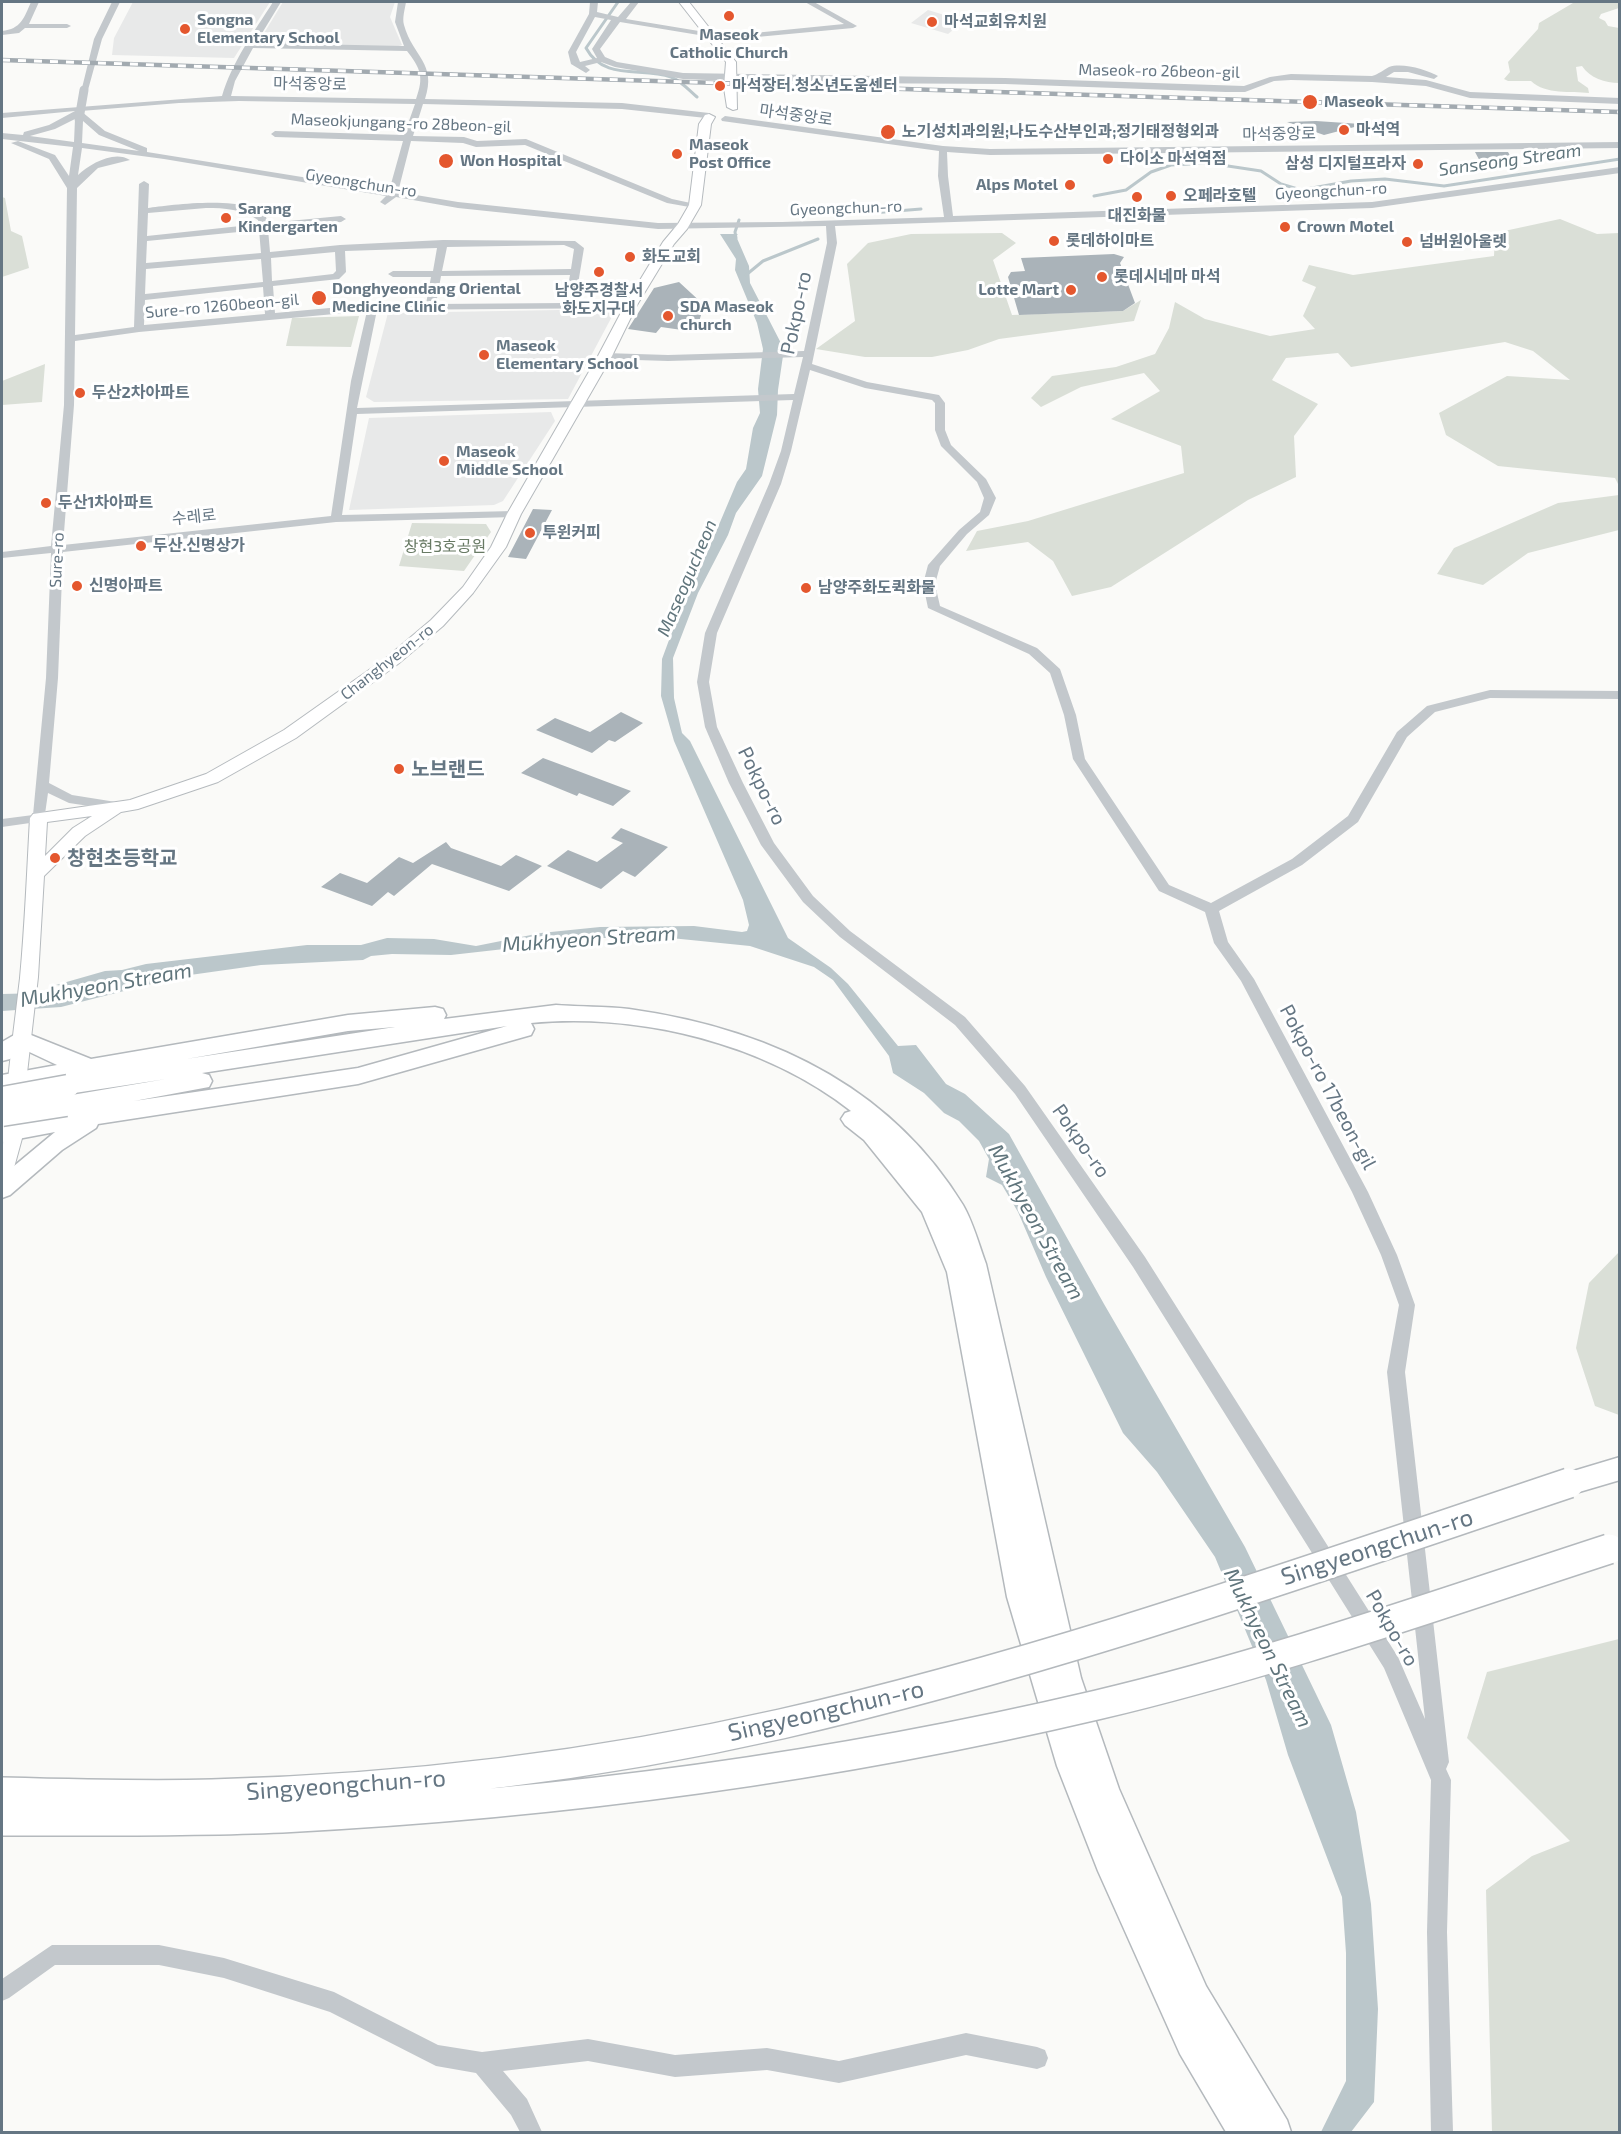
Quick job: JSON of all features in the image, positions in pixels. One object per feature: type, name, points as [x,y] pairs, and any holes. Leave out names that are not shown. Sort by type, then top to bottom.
[{"type":"highway","points":[[6,1088],[89,1068],[348,1023],[484,1010],[627,1017],[686,1027],[733,1040],[797,1066],[842,1092],[891,1130],[923,1167],[954,1211],[974,1264],[1067,1677],[1105,1790],[1195,1997],[1275,2133]]},
{"type":"highway","points":[[6,1126],[67,1096],[494,1019],[556,1014]]},
{"type":"highway","points":[[6,1088],[67,1096],[444,1036],[604,1025],[674,1035],[727,1050],[792,1075],[828,1099],[872,1134],[932,1207],[959,1272],[1021,1597],[1069,1755],[1109,1860],[1191,2043],[1244,2133]]},
{"type":"highway","points":[[6,1126],[100,1115],[358,1076],[523,1029]]},
{"type":"highway","points":[[2,1053],[21,1039],[58,1057],[89,1068]]},
{"type":"highway","points":[[2,1189],[54,1144],[100,1115]]},
{"type":"highway","name":"Singyeongchun-ro","points":[[2,1792],[243,1793],[458,1777],[664,1748],[799,1720],[958,1680],[1089,1643],[1620,1468]]},
{"type":"highway","name":"Singyeongchun-ro","points":[[2,1821],[105,1823],[243,1821],[456,1807],[662,1786],[828,1761],[1111,1701],[1310,1646],[1614,1547]]},
{"type":"main road","points":[[684,2],[731,62],[730,77],[714,109],[695,205]]},
{"type":"main road","points":[[714,109],[736,110]]},
{"type":"main road","points":[[714,109],[725,119],[736,110]]},
{"type":"main road","name":"Changhyeon-ro","points":[[39,818],[122,806],[212,778],[275,744],[392,661],[437,623],[468,590],[498,547],[514,514],[605,356],[631,304],[695,205]]},
{"type":"main road","points":[[36,873],[79,832],[122,806]]},
{"type":"main road","name":"Sure-ro","points":[[21,1039],[29,977],[39,818]]},
{"type":"main road","points":[[2,1175],[6,1088],[21,1039]]},
{"type":"street","points":[[2,33],[15,32],[23,26],[35,2]]},
{"type":"street","name":"Sure-ro","points":[[39,818],[52,678],[57,549],[69,405],[72,188],[79,116],[84,90],[98,39],[116,2]]},
{"type":"street","points":[[226,98],[231,81],[250,45],[277,2]]},
{"type":"street","points":[[384,203],[393,195],[407,139],[422,102],[426,83],[422,65],[409,49],[399,22],[402,2]]},
{"type":"street","points":[[594,2],[596,15],[572,52],[572,57],[583,66],[600,59],[596,49],[614,22],[635,2]]},
{"type":"street","points":[[596,15],[712,37],[853,26],[809,2]]},
{"type":"street","points":[[23,26],[67,27]]},
{"type":"street","points":[[250,45],[409,49]]},
{"type":"street","name":"Maseok-ro 26beon-gil","points":[[600,59],[615,64],[682,76],[826,80],[1013,81],[1226,89],[1245,89],[1273,79],[1291,77],[1372,79],[1426,82],[1470,95],[1620,101]]},
{"type":"street","name":"마석중앙로","points":[[2,115],[226,98],[622,106],[690,113],[714,109]]},
{"type":"street","points":[[736,110],[756,125]]},
{"type":"street","points":[[2,120],[20,113]]},
{"type":"street","points":[[2,131],[15,137],[52,127],[64,120],[79,116],[112,138],[164,156]]},
{"type":"street","name":"마석중앙로","points":[[725,119],[943,149],[1026,152],[1620,146]]},
{"type":"street","name":"Maseokjungang-ro 28beon-gil","points":[[275,134],[464,140],[482,144],[526,142],[670,201],[695,205]]},
{"type":"street","points":[[2,137],[52,157],[72,188],[87,171],[105,161],[140,161]]},
{"type":"street","name":"Gyeongchun-ro","points":[[2,137],[78,144],[123,153],[164,156],[393,195],[491,209],[633,224],[683,226],[830,224],[1372,205],[1620,170]]},
{"type":"street","points":[[943,149],[943,176],[949,220]]},
{"type":"street","name":"Gyeongchun-ro","points":[[123,153],[140,161],[384,203],[549,222],[597,226],[633,224]]},
{"type":"street","points":[[139,328],[144,184]]},
{"type":"street","points":[[143,211],[201,206],[239,208],[259,215],[263,219],[270,317]]},
{"type":"street","points":[[142,238],[340,219]]},
{"type":"street","points":[[839,237],[884,222]]},
{"type":"street","name":"Pokpo-ro","points":[[830,224],[839,237],[807,360],[791,396],[786,451],[775,484],[720,609],[710,642],[703,682],[711,727],[736,783],[768,845],[808,899],[845,934],[960,1021],[1020,1090],[1139,1262],[1391,1663],[1441,1780],[1437,1932],[1442,2133]]},
{"type":"street","points":[[142,266],[340,248],[443,243],[544,241],[572,243],[579,248],[570,305]]},
{"type":"street","points":[[430,307],[443,243]]},
{"type":"street","points":[[141,297],[336,277],[341,272],[340,248]]},
{"type":"street","points":[[393,274],[576,272]]},
{"type":"street","name":"Sure-ro 1260beon-gil","points":[[69,339],[139,328],[373,307],[631,304]]},
{"type":"street","points":[[336,519],[357,381],[373,307]]},
{"type":"street","points":[[605,356],[668,358],[789,354],[865,385],[935,397],[940,403],[940,430],[946,446],[982,481],[990,498],[985,513],[963,532],[934,564],[929,584],[934,608],[1033,651],[1056,672],[1070,715],[1079,759],[1150,868],[1164,888],[1211,909],[1297,862],[1353,819],[1402,735],[1431,710],[1490,694],[1620,694]]},
{"type":"street","points":[[353,411],[791,396]]},
{"type":"street","name":"수레로","points":[[2,555],[336,519],[514,514]]},
{"type":"street","points":[[42,785],[69,799],[122,806]]},
{"type":"street","points":[[2,823],[39,818]]},
{"type":"street","name":"Pokpo-ro 17beon-gil","points":[[1211,909],[1221,943],[1247,979],[1360,1192],[1389,1255],[1407,1305],[1396,1372],[1441,1780]]},
{"type":"street","points":[[2,1991],[52,1955],[159,1955],[224,1968],[334,2003],[436,2055],[482,2063],[588,2050],[675,2066],[767,2059],[839,2072],[966,2044],[1037,2058]]},
{"type":"street","points":[[482,2063],[519,2107],[531,2133]]},
{"type":"shaded area","name":"Songna Elementary School","points":[[133,2],[270,2],[234,58],[112,55],[114,38]]},
{"type":"shaded area","points":[[283,2],[395,2],[390,17],[402,45],[396,47],[258,43]]},
{"type":"shaded area","name":"마석교회유치원","points":[[928,10],[951,17],[950,24],[958,26],[948,34],[911,23]]},
{"type":"shaded area","name":"Maseok Elementary School","points":[[616,309],[568,399],[374,402],[366,397],[388,313]]},
{"type":"shaded area","name":"Maseok Middle School","points":[[551,412],[555,421],[503,501],[494,505],[349,510],[369,418]]},
{"type":"green space","points":[[1619,2],[1619,8],[1601,14],[1599,18],[1608,26],[1619,28],[1619,83],[1598,79],[1582,66],[1576,67],[1578,81],[1588,88],[1589,93],[1559,92],[1531,81],[1504,79],[1510,72],[1508,62],[1538,29],[1539,23],[1573,3]]},
{"type":"green space","points":[[2,197],[5,198],[11,231],[22,236],[29,268],[2,277]]},
{"type":"green space","points":[[1560,219],[1597,234],[1619,233],[1619,486],[1615,478],[1498,466],[1446,435],[1439,413],[1507,376],[1570,380],[1533,351],[1505,342],[1351,367],[1338,353],[1286,358],[1272,380],[1318,404],[1294,436],[1296,477],[1248,500],[1111,587],[1072,596],[1053,561],[1028,542],[966,551],[977,531],[1028,521],[1184,473],[1181,446],[1111,419],[1160,391],[1144,373],[1081,387],[1041,407],[1031,398],[1052,376],[1116,367],[1155,354],[1169,328],[1175,302],[1205,319],[1270,336],[1315,329],[1303,316],[1316,287],[1302,281],[1309,265],[1353,275],[1494,256],[1495,233]]},
{"type":"green space","points":[[1002,233],[1016,243],[993,260],[1012,315],[1123,311],[1141,300],[1134,321],[999,339],[968,350],[932,357],[865,357],[816,349],[855,321],[847,264],[868,243],[911,234]]},
{"type":"green space","points":[[359,316],[351,347],[286,346],[292,318]]},
{"type":"green space","points":[[45,364],[42,402],[2,405],[2,381]]},
{"type":"green space","points":[[1619,495],[1619,530],[1528,553],[1483,585],[1437,574],[1454,548],[1558,503]]},
{"type":"green space","name":"창현3호공원","points":[[412,523],[486,524],[491,532],[464,571],[399,566]]},
{"type":"green space","points":[[1619,1252],[1619,1415],[1595,1406],[1576,1348],[1589,1283]]},
{"type":"green space","points":[[1619,1639],[1619,2132],[1492,2132],[1486,1890],[1532,1856],[1570,1841],[1467,1738],[1487,1672]]},
{"type":"water","name":"Mukhyeon Stream","points":[[720,234],[738,234],[736,236],[749,266],[750,283],[784,349],[777,415],[762,476],[736,513],[728,535],[698,593],[673,658],[674,698],[682,733],[690,741],[788,938],[831,968],[848,984],[898,1046],[916,1045],[946,1084],[965,1094],[1009,1134],[1104,1304],[1245,1547],[1331,1725],[1356,1812],[1371,1904],[1378,2009],[1374,2102],[1351,2132],[1321,2132],[1346,2081],[1346,1953],[1342,1897],[1288,1755],[1266,1680],[1215,1557],[1157,1472],[1123,1433],[1046,1277],[1018,1212],[1002,1185],[986,1177],[989,1159],[979,1141],[959,1121],[944,1113],[924,1093],[893,1073],[889,1056],[833,980],[814,967],[750,946],[661,937],[602,938],[451,955],[392,954],[371,956],[363,960],[261,965],[183,976],[61,1007],[2,1011],[2,994],[43,993],[65,986],[56,985],[105,971],[307,945],[361,945],[387,938],[434,939],[476,946],[541,933],[600,927],[694,926],[747,931],[749,925],[743,900],[674,741],[661,696],[662,659],[686,594],[707,553],[737,482],[746,469],[753,428],[760,413],[758,389],[763,349],[757,323],[735,270],[736,259]]},
{"type":"building","points":[[1316,121],[1362,125],[1324,135],[1287,122]]},
{"type":"building","points":[[1475,152],[1508,152],[1515,164],[1482,165]]},
{"type":"building","name":"Lotte Mart","points":[[1114,254],[1124,257],[1120,263],[1135,303],[1123,311],[1019,315],[1008,277],[1011,272],[1025,271],[1021,258]]},
{"type":"building","name":"SDA Maseok church","points":[[679,282],[704,305],[696,332],[661,327],[656,333],[628,329],[654,288]]},
{"type":"building","name":"투윈커피","points":[[533,509],[552,510],[526,559],[508,557]]},
{"type":"building","points":[[621,712],[643,723],[615,742],[609,740],[592,753],[536,730],[555,718],[590,732]]},
{"type":"building","points":[[543,758],[631,791],[613,806],[579,793],[577,796],[521,773]]},
{"type":"building","points":[[621,828],[668,847],[635,877],[623,871],[601,889],[547,866],[568,850],[597,862],[623,843],[611,838]]},
{"type":"building","points":[[446,842],[451,848],[501,866],[516,855],[542,866],[509,891],[432,864],[394,896],[388,892],[372,906],[321,887],[340,873],[367,883],[399,857],[413,863]]},
{"type":"waterway","name":"Maseogucheon","points":[[618,2],[586,48],[594,58],[613,69],[671,77],[682,83],[697,97]]},
{"type":"waterway","name":"Sanseong Stream","points":[[1094,196],[1126,190],[1151,172],[1171,165],[1208,163],[1261,171],[1281,184],[1301,190],[1351,181],[1385,179],[1444,186],[1620,159]]},
{"type":"waterway","name":"Sanseong Stream","points":[[872,213],[921,209]]},
{"type":"waterway","name":"Maseogucheon","points":[[736,238],[735,232],[739,220]]},
{"type":"waterway","name":"Sanseong Stream","points":[[746,275],[763,261],[818,239]]},
{"type":"railway","points":[[2,60],[1620,112]]},
{"type":"place","name":"Maseok Catholic Church","points":[[729,16]]},
{"type":"place","name":"마석교회유치원","points":[[932,22]]},
{"type":"place","name":"Songna Elementary School","points":[[185,29]]},
{"type":"place","name":"마석장터.청소년도움센터","points":[[720,86]]},
{"type":"place","name":"Maseok","points":[[1310,102]]},
{"type":"place","name":"마석역","points":[[1344,130]]},
{"type":"place","name":"노기성치과의원;나도수산부인과;정기태정형외과","points":[[888,132]]},
{"type":"place","name":"Maseok Post Office","points":[[677,154]]},
{"type":"place","name":"다이소 마석역점","points":[[1108,159]]},
{"type":"place","name":"Won Hospital","points":[[446,161]]},
{"type":"place","name":"삼성 디지털프라자","points":[[1418,164]]},
{"type":"place","name":"Alps Motel","points":[[1070,185]]},
{"type":"place","name":"오페라호텔","points":[[1171,196]]},
{"type":"place","name":"대진화물","points":[[1137,197]]},
{"type":"place","name":"Sarang Kindergarten","points":[[226,218]]},
{"type":"place","name":"Crown Motel","points":[[1285,227]]},
{"type":"place","name":"롯데하이마트","points":[[1054,241]]},
{"type":"place","name":"넘버원아울렛","points":[[1407,242]]},
{"type":"place","name":"화도교회","points":[[630,257]]},
{"type":"place","name":"남양주경찰서 화도지구대","points":[[599,272]]},
{"type":"place","name":"롯데시네마 마석","points":[[1102,277]]},
{"type":"place","name":"Lotte Mart","points":[[1071,290]]},
{"type":"place","name":"Donghyeondang Oriental Medicine Clinic","points":[[319,298]]},
{"type":"place","name":"SDA Maseok church","points":[[668,316]]},
{"type":"place","name":"Maseok Elementary School","points":[[484,355]]},
{"type":"place","name":"두산2차아파트","points":[[80,393]]},
{"type":"place","name":"Maseok Middle School","points":[[444,461]]},
{"type":"place","name":"두산1차아파트","points":[[46,503]]},
{"type":"place","name":"투윈커피","points":[[530,533]]},
{"type":"place","name":"두산.신명상가","points":[[141,546]]},
{"type":"place","name":"신명아파트","points":[[77,586]]},
{"type":"place","name":"남양주화도퀵화물","points":[[806,588]]},
{"type":"place","name":"노브랜드","points":[[399,769]]},
{"type":"place","name":"창현초등학교","points":[[55,858]]}]
